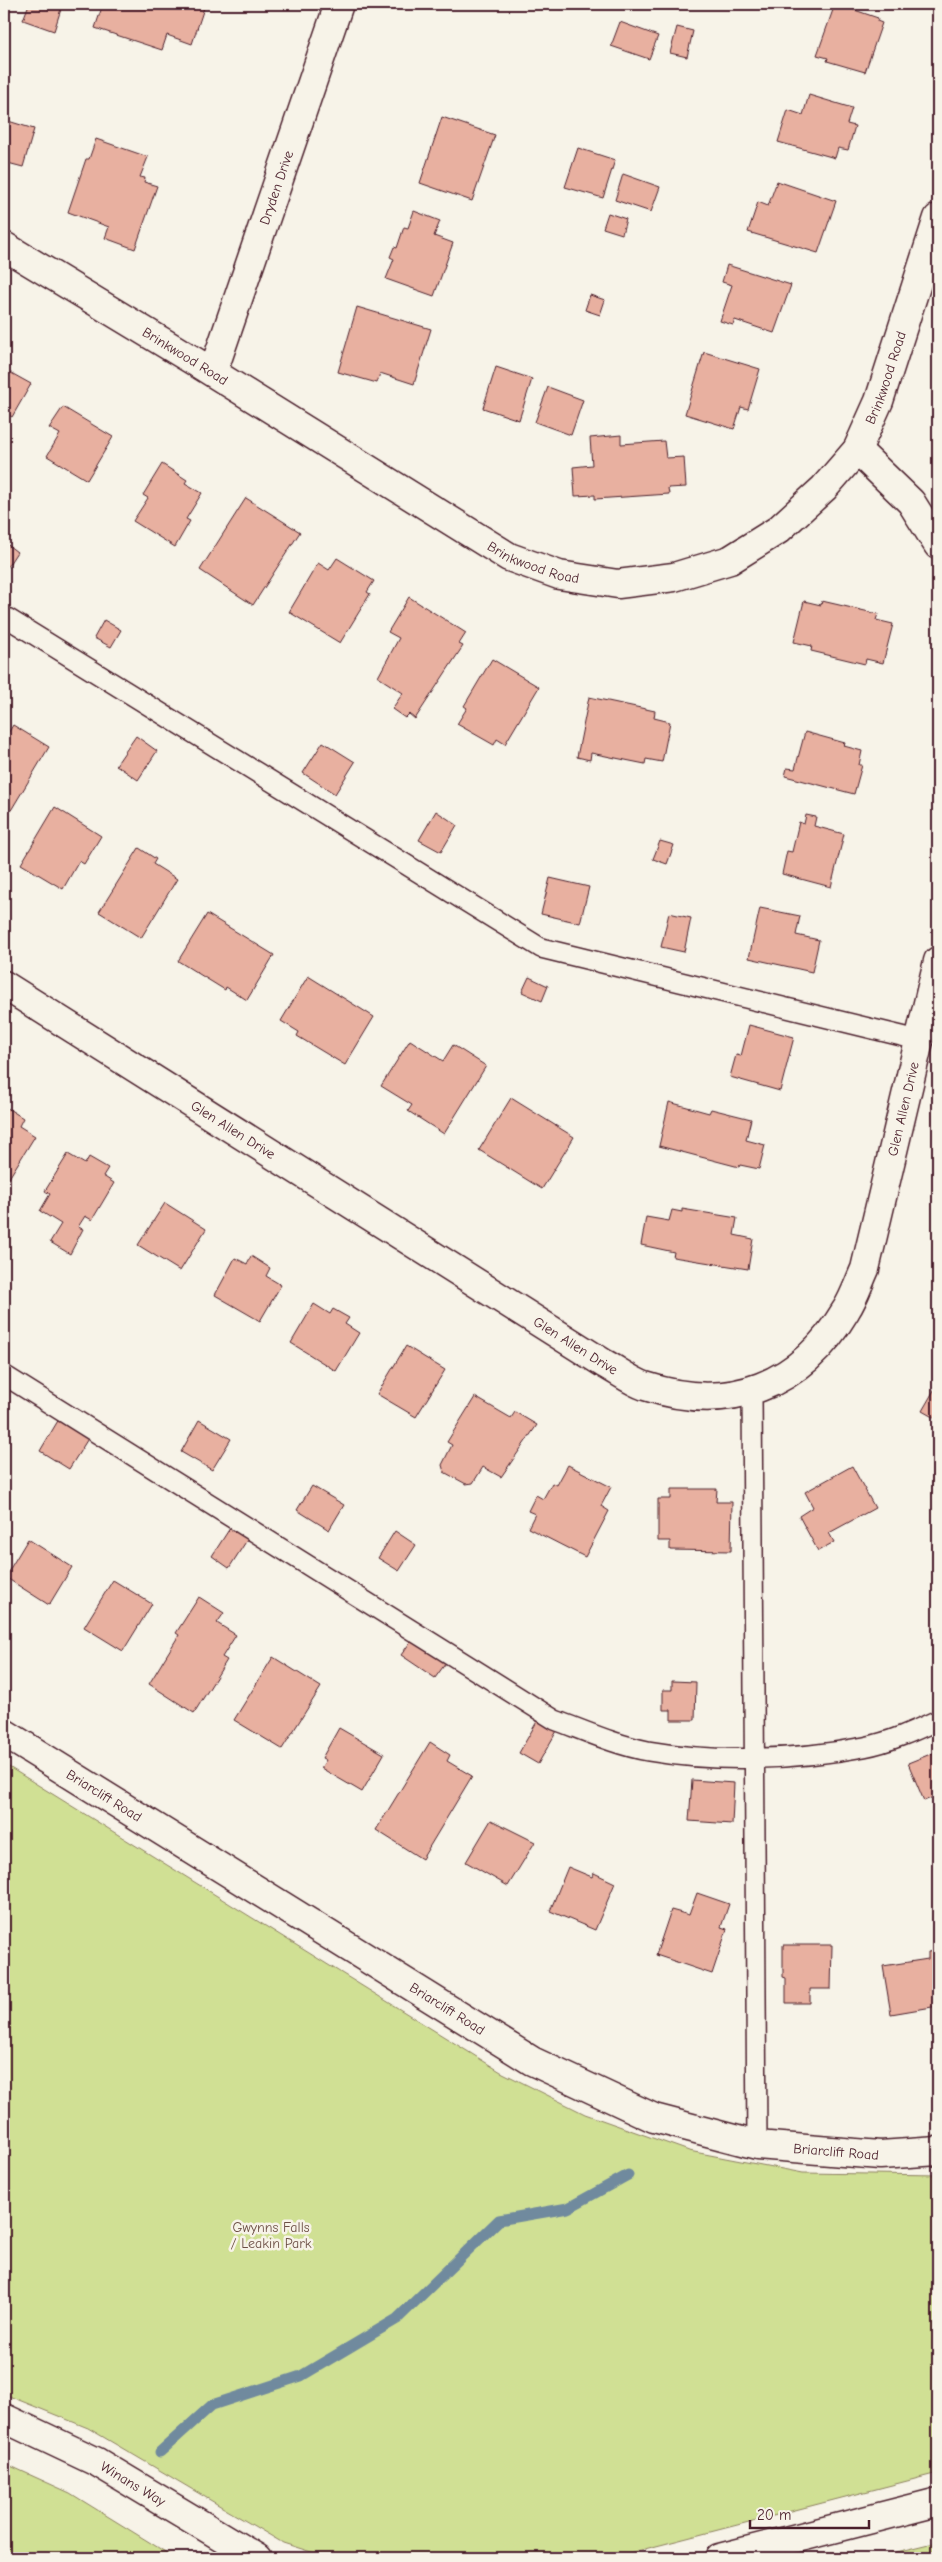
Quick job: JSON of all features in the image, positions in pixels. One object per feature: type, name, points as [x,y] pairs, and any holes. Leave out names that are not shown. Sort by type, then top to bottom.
[{"type":"street","name":"Dryden Drive","points":[[213,372],[339,4]]},
{"type":"street","name":"Brinkwood Road","points":[[4,246],[213,372],[509,557],[559,575],[618,584],[674,577],[730,560],[778,530],[824,488],[857,450],[879,401],[938,218]]},
{"type":"street","points":[[857,450],[911,502],[938,545]]},
{"type":"street","name":"Glen Allen Drive","points":[[4,986],[628,1377],[644,1385],[680,1393],[717,1397],[752,1392],[784,1377],[818,1349],[847,1310],[865,1269],[938,961]]},
{"type":"street","name":"Briarclift Road","points":[[4,1733],[532,2061],[654,2118],[757,2145],[880,2155],[938,2151]]},
{"type":"street","name":"Winans Way","points":[[4,2418],[97,2462],[258,2558]]},
{"type":"street","points":[[719,2558],[938,2502]]},
{"type":"lane","points":[[4,616],[541,948],[918,1040]]},
{"type":"lane","points":[[4,1375],[555,1720],[599,1737],[647,1751],[698,1757],[754,1757],[806,1754],[864,1746],[909,1733],[938,1720]]},
{"type":"lane","points":[[752,1392],[757,2145]]},
{"type":"green space","name":"Gwynns Falls / Leakin Park","points":[[4,1764],[501,2072],[585,2114],[689,2151],[803,2173],[938,2175],[938,2473],[610,2558],[330,2558],[283,2543],[88,2428],[4,2394]]},
{"type":"green space","points":[[4,2463],[70,2493],[175,2558],[4,2558]]},
{"type":"green space","points":[[938,2542],[938,2558],[872,2558]]},
{"type":"building","points":[[29,4],[46,4],[61,9],[54,31],[23,20]]},
{"type":"building","points":[[103,4],[179,4],[187,6],[188,4],[204,8],[192,44],[167,35],[162,50],[95,28]]},
{"type":"building","points":[[544,4],[563,4],[562,9]]},
{"type":"building","points":[[843,6],[878,18],[877,21],[882,23],[865,72],[827,61],[828,58],[817,55],[834,7],[842,9]]},
{"type":"building","points":[[620,22],[658,36],[649,59],[611,46]]},
{"type":"building","points":[[677,27],[693,31],[687,57],[670,53]]},
{"type":"building","points":[[809,95],[852,108],[847,124],[855,126],[848,150],[838,148],[835,158],[778,142],[788,110],[803,115]]},
{"type":"building","points":[[442,117],[495,135],[472,201],[420,183]]},
{"type":"building","points":[[5,120],[34,129],[23,167],[4,162]]},
{"type":"building","points":[[96,139],[148,157],[140,177],[145,178],[144,182],[157,186],[135,249],[105,238],[109,227],[68,212],[86,159],[89,159]]},
{"type":"building","points":[[578,148],[615,160],[603,198],[565,187]]},
{"type":"building","points":[[623,174],[660,187],[651,212],[615,200]]},
{"type":"building","points":[[777,181],[836,201],[818,253],[748,232],[758,202],[768,206]]},
{"type":"building","points":[[414,211],[440,221],[434,236],[453,243],[434,296],[386,279],[394,259],[390,257],[394,247],[397,248],[404,227],[408,228]]},
{"type":"building","points":[[608,213],[626,219],[622,234],[603,228]]},
{"type":"building","points":[[727,265],[791,285],[774,333],[735,320],[733,325],[720,321],[732,285],[722,282]]},
{"type":"building","points":[[590,295],[605,300],[600,315],[585,310]]},
{"type":"building","points":[[357,307],[431,329],[414,384],[380,373],[377,383],[338,372]]},
{"type":"building","points":[[704,352],[760,369],[748,409],[741,407],[734,429],[685,414]]},
{"type":"building","points":[[496,367],[532,379],[519,420],[483,408]]},
{"type":"building","points":[[4,369],[31,384],[12,417],[7,414],[4,420]]},
{"type":"building","points":[[548,387],[583,400],[571,435],[535,422]]},
{"type":"building","points":[[63,407],[113,437],[87,480],[47,456],[60,434],[49,428]]},
{"type":"building","points":[[621,435],[621,444],[664,441],[666,458],[684,457],[686,487],[668,488],[669,494],[595,499],[595,495],[575,496],[573,467],[592,465],[590,438]]},
{"type":"building","points":[[162,464],[187,480],[185,483],[202,493],[186,519],[190,521],[175,547],[133,521],[148,498],[143,495]]},
{"type":"building","points":[[246,498],[300,532],[253,605],[200,570]]},
{"type":"building","points":[[4,542],[17,552],[4,572]]},
{"type":"building","points":[[337,558],[374,581],[367,592],[370,594],[340,643],[289,612],[318,563],[329,570]]},
{"type":"building","points":[[409,597],[466,633],[459,644],[463,646],[415,719],[409,714],[405,718],[392,709],[403,693],[378,677],[399,638],[388,632]]},
{"type":"building","points":[[804,601],[821,605],[822,601],[878,614],[876,620],[893,624],[883,663],[866,659],[865,664],[811,651],[812,646],[794,642]]},
{"type":"building","points":[[104,620],[121,630],[111,647],[94,638]]},
{"type":"building","points":[[492,659],[539,687],[505,744],[497,739],[494,745],[457,724],[467,708],[464,706]]},
{"type":"building","points":[[589,697],[655,711],[654,718],[670,722],[662,762],[646,759],[645,764],[591,753],[590,760],[577,757]]},
{"type":"building","points":[[13,725],[49,747],[4,822],[4,740]]},
{"type":"building","points":[[805,732],[845,743],[844,746],[862,751],[859,765],[862,765],[854,794],[785,776],[787,768],[795,769]]},
{"type":"building","points":[[136,736],[157,751],[138,780],[116,765]]},
{"type":"building","points":[[323,742],[355,762],[335,794],[303,773]]},
{"type":"building","points":[[55,807],[101,836],[84,864],[79,861],[63,889],[21,864]]},
{"type":"building","points":[[436,811],[457,825],[441,852],[419,840]]},
{"type":"building","points":[[806,815],[816,817],[814,826],[844,834],[831,887],[782,874],[787,851],[792,852],[799,822],[804,824]]},
{"type":"building","points":[[660,841],[674,845],[667,864],[653,859]]},
{"type":"building","points":[[139,848],[156,859],[153,864],[177,879],[141,938],[99,912]]},
{"type":"building","points":[[550,878],[589,887],[580,923],[541,914]]},
{"type":"building","points":[[760,908],[800,916],[796,935],[819,940],[812,972],[749,958]]},
{"type":"building","points":[[669,913],[691,918],[684,952],[661,947]]},
{"type":"building","points":[[207,914],[274,955],[247,1000],[226,987],[225,990],[178,961]]},
{"type":"building","points":[[308,976],[374,1017],[345,1065],[297,1036],[299,1032],[281,1021]]},
{"type":"building","points":[[529,977],[548,986],[542,1001],[522,992]]},
{"type":"building","points":[[749,1025],[794,1037],[780,1091],[730,1077],[736,1055],[741,1056]]},
{"type":"building","points":[[410,1040],[443,1061],[453,1045],[486,1066],[444,1134],[408,1111],[412,1105],[381,1086]]},
{"type":"building","points":[[511,1098],[574,1137],[542,1189],[479,1150]]},
{"type":"building","points":[[669,1102],[709,1113],[711,1109],[751,1119],[746,1140],[765,1145],[759,1169],[740,1165],[739,1167],[659,1146]]},
{"type":"building","points":[[4,1106],[23,1118],[19,1126],[35,1136],[4,1186]]},
{"type":"building","points":[[68,1154],[85,1164],[89,1157],[108,1168],[103,1176],[114,1183],[92,1220],[85,1216],[78,1227],[83,1229],[70,1254],[50,1242],[61,1224],[40,1211],[50,1194],[45,1191]]},
{"type":"building","points":[[165,1203],[206,1229],[180,1271],[138,1245]]},
{"type":"building","points":[[682,1209],[737,1218],[734,1235],[753,1239],[748,1269],[673,1257],[674,1252],[641,1245],[646,1217],[669,1221],[672,1210],[682,1212]]},
{"type":"building","points":[[251,1256],[270,1268],[266,1276],[281,1285],[260,1321],[215,1295],[235,1258],[247,1264]]},
{"type":"building","points":[[314,1304],[330,1314],[333,1309],[349,1318],[345,1324],[359,1333],[336,1371],[291,1343]]},
{"type":"building","points":[[406,1346],[445,1370],[416,1417],[377,1394]]},
{"type":"building","points":[[938,1386],[938,1420],[922,1411]]},
{"type":"building","points":[[475,1397],[511,1418],[515,1412],[537,1425],[501,1477],[483,1467],[473,1483],[466,1484],[444,1472],[442,1465],[452,1445],[447,1442]]},
{"type":"building","points":[[59,1419],[89,1437],[69,1469],[40,1451]]},
{"type":"building","points":[[199,1420],[231,1439],[212,1470],[181,1452]]},
{"type":"building","points":[[568,1465],[611,1487],[601,1506],[609,1511],[585,1557],[528,1528],[535,1514],[528,1511],[536,1495],[543,1499],[552,1483],[557,1485]]},
{"type":"building","points":[[852,1466],[875,1508],[829,1533],[834,1542],[818,1551],[799,1516],[813,1507],[805,1492]]},
{"type":"building","points":[[312,1486],[344,1505],[329,1530],[297,1510]]},
{"type":"building","points":[[671,1489],[717,1489],[716,1502],[732,1502],[731,1551],[670,1550],[670,1541],[658,1541],[658,1499],[671,1499]]},
{"type":"building","points":[[232,1525],[249,1537],[229,1568],[212,1556]]},
{"type":"building","points":[[395,1531],[416,1545],[399,1571],[378,1558]]},
{"type":"building","points":[[28,1539],[72,1567],[49,1605],[5,1577]]},
{"type":"building","points":[[113,1580],[152,1604],[123,1651],[84,1627]]},
{"type":"building","points":[[199,1597],[224,1613],[217,1623],[236,1635],[222,1657],[227,1660],[194,1713],[149,1684],[179,1635],[176,1633]]},
{"type":"building","points":[[414,1637],[448,1660],[435,1678],[401,1655]]},
{"type":"building","points":[[273,1657],[321,1687],[282,1749],[234,1720]]},
{"type":"building","points":[[672,1681],[696,1682],[695,1720],[671,1720],[671,1710],[663,1710],[663,1690],[672,1690]]},
{"type":"building","points":[[539,1718],[558,1729],[538,1764],[519,1753]]},
{"type":"building","points":[[339,1728],[384,1754],[362,1792],[321,1768],[326,1760],[322,1758]]},
{"type":"building","points":[[430,1742],[450,1755],[447,1761],[472,1776],[422,1859],[376,1830]]},
{"type":"building","points":[[933,1753],[938,1765],[938,1795],[924,1801],[908,1763]]},
{"type":"building","points":[[692,1780],[734,1783],[732,1824],[689,1821]]},
{"type":"building","points":[[491,1820],[535,1842],[508,1886],[466,1862]]},
{"type":"building","points":[[568,1867],[592,1877],[594,1873],[615,1883],[595,1930],[550,1911]]},
{"type":"building","points":[[697,1893],[729,1904],[721,1927],[727,1929],[712,1974],[656,1955],[671,1910],[689,1915]]},
{"type":"building","points":[[783,1945],[832,1945],[831,1989],[810,1989],[810,2003],[786,2003],[786,1978],[783,1977]]},
{"type":"building","points":[[935,1951],[938,1971],[938,2006],[891,2014],[883,1966],[928,1959],[928,1952]]},
{"type":"waterway","points":[[160,2452],[212,2405],[301,2376],[397,2319],[499,2220],[568,2208],[628,2175]]}]
